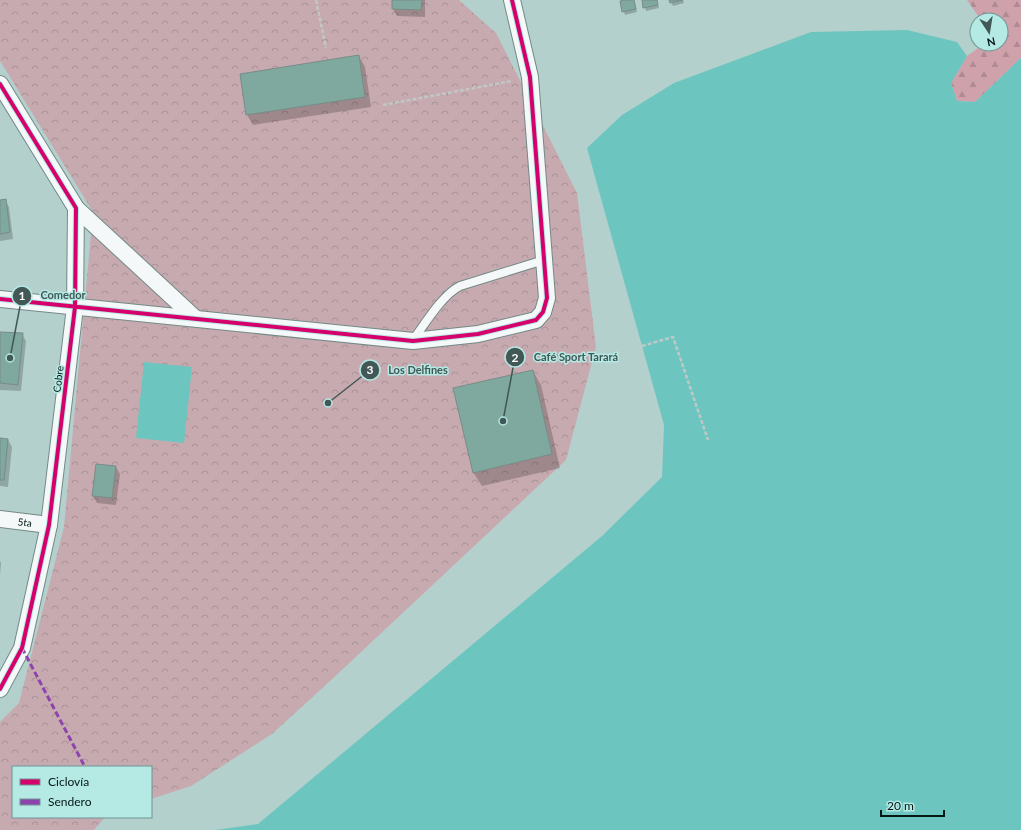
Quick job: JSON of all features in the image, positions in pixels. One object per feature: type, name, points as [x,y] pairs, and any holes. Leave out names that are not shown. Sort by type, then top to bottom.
[{"type":"street","points":[[0,299],[413,341],[478,334],[536,320],[543,312],[547,298],[530,77],[512,0]]},
{"type":"street","points":[[0,84],[76,208],[195,318]]},
{"type":"street","name":"Cobre","points":[[0,689],[22,648],[49,525],[75,307],[76,208]]},
{"type":"street","name":"5ta","points":[[0,519],[49,525]]},
{"type":"lane","points":[[413,341],[445,297],[452,290],[460,286],[544,260]]},
{"type":"path","points":[[316,0],[326,48]]},
{"type":"path","points":[[383,105],[530,77]]},
{"type":"path","points":[[642,346],[673,337],[708,440]]},
{"type":"green space","points":[[0,0],[459,0],[496,33],[577,193],[596,347],[566,460],[272,734],[191,786],[152,799],[152,766],[12,766],[12,818],[104,818],[94,830],[0,830],[0,722],[19,703],[64,527],[93,212],[0,61]]},
{"type":"green space","points":[[967,0],[1021,0],[1021,58],[975,102],[957,101],[951,83],[967,56],[973,52],[1009,52],[1009,12],[975,12]]},
{"type":"water","points":[[907,30],[957,42],[967,56],[951,83],[957,101],[975,102],[1021,58],[1021,830],[215,830],[258,824],[602,536],[662,477],[664,425],[587,148],[622,115],[674,83],[811,32]]},
{"type":"water","points":[[144,362],[192,367],[184,443],[136,438]]},
{"type":"building","points":[[392,0],[422,0],[421,10],[392,9]]},
{"type":"building","points":[[634,0],[636,9],[622,12],[620,1]]},
{"type":"building","points":[[642,0],[657,0],[658,5],[643,8]]},
{"type":"building","points":[[669,0],[683,0],[670,3]]},
{"type":"building","points":[[359,55],[365,97],[246,115],[240,74]]},
{"type":"building","points":[[6,199],[10,232],[0,234],[0,200]]},
{"type":"building","points":[[0,332],[23,333],[18,385],[0,383]]},
{"type":"building","points":[[533,370],[552,454],[473,473],[453,388]]},
{"type":"building","points":[[0,438],[8,439],[4,480],[0,480]]},
{"type":"building","points":[[96,464],[116,466],[112,498],[92,496]]},
{"type":"marked path","points":[[22,648],[84,766]]},
{"type":"cycle path","points":[[0,299],[413,341],[478,334],[536,320],[543,312],[547,298],[530,77],[512,0]]},
{"type":"cycle path","points":[[0,84],[76,208],[75,307],[49,525],[22,648],[0,689]]},
{"type":"place","name":"Comedor","points":[[10,358]]},
{"type":"place","name":"Los Delfines","points":[[328,403]]},
{"type":"place","name":"Café Sport Tarará","points":[[503,421]]}]
